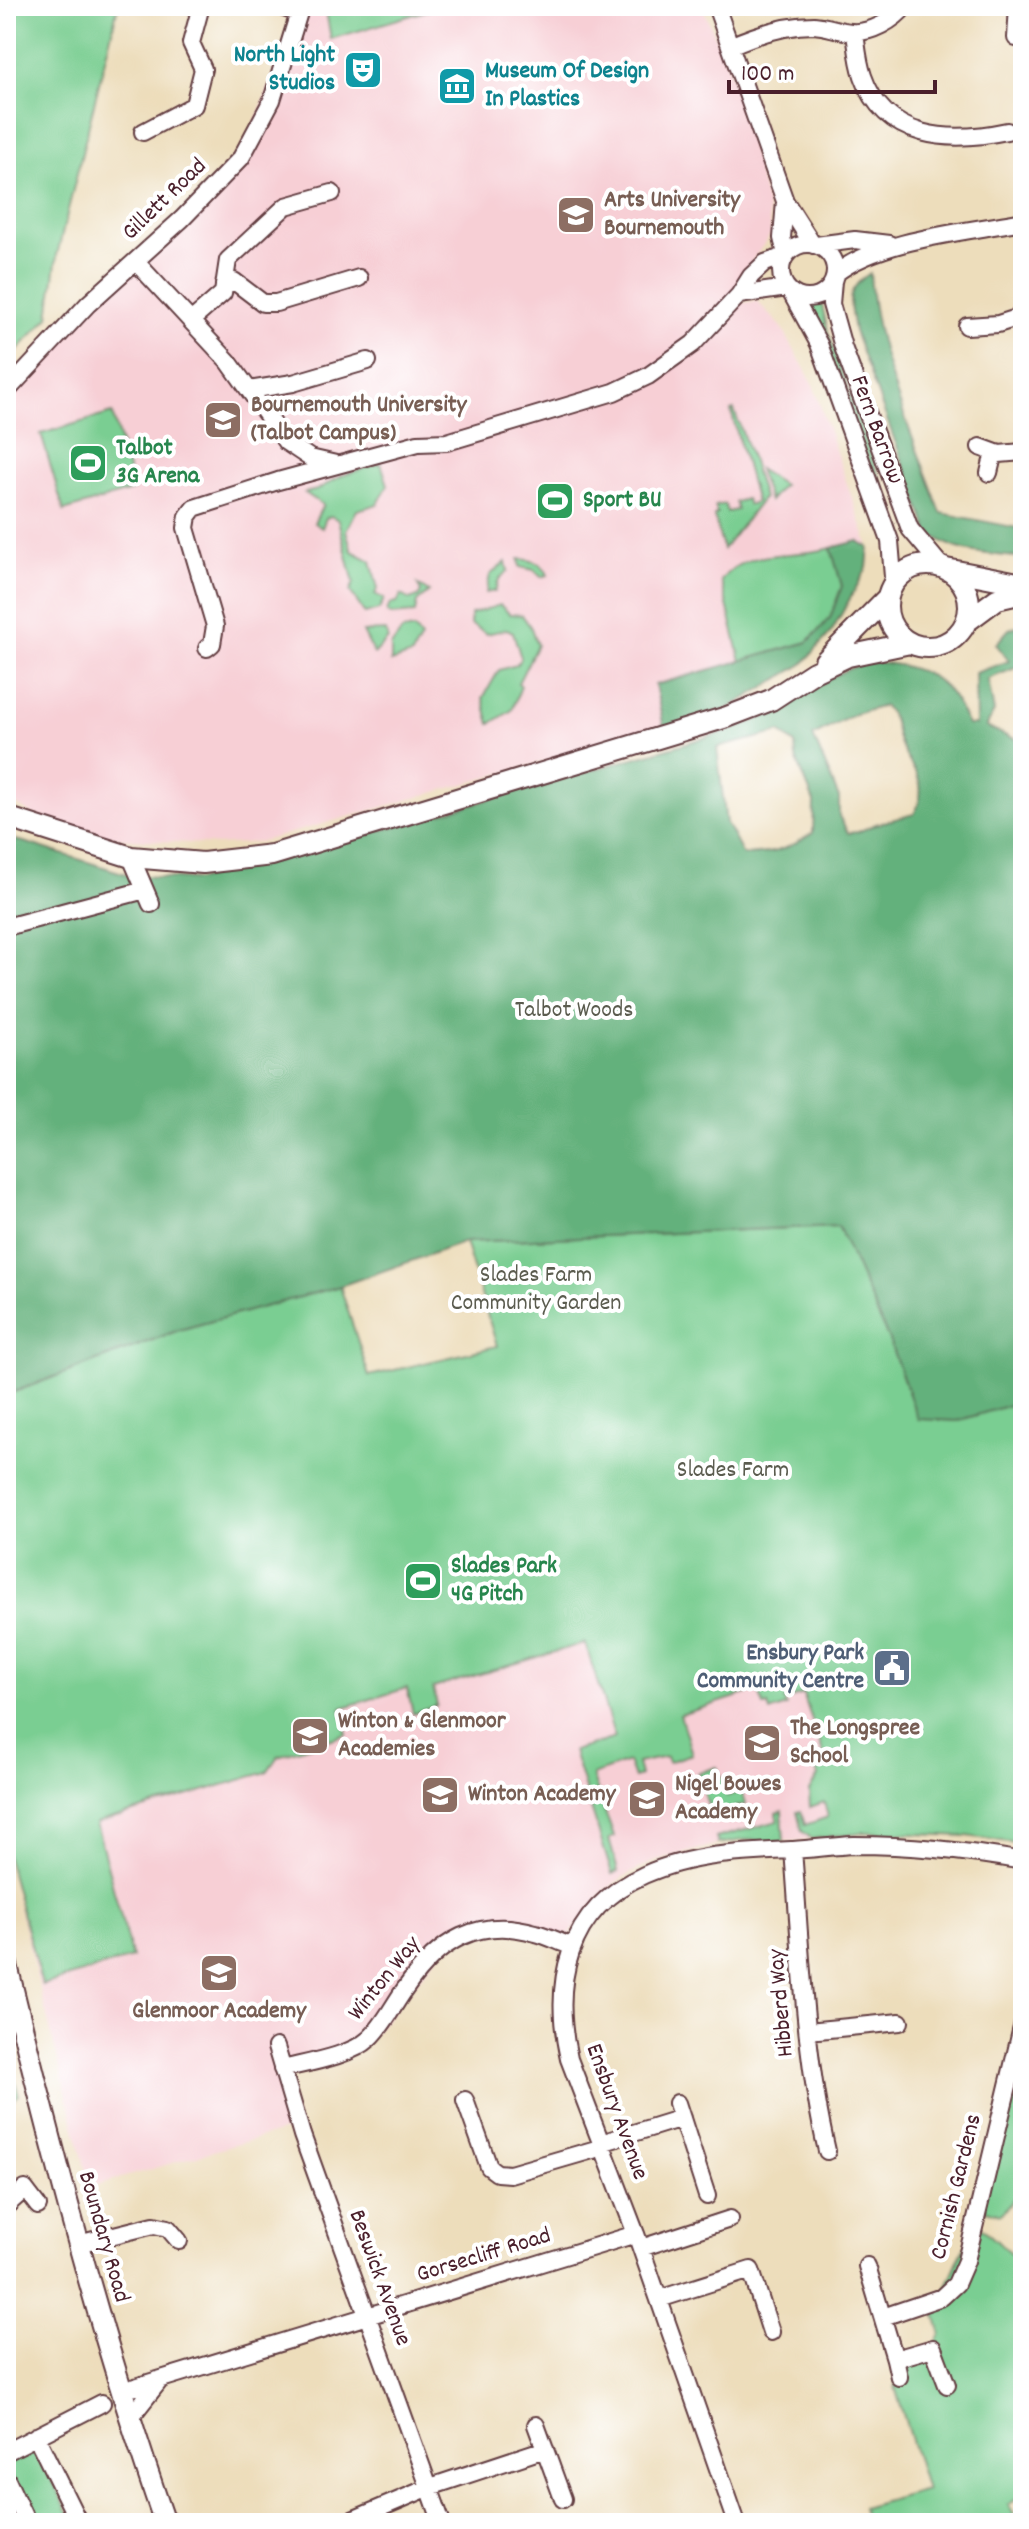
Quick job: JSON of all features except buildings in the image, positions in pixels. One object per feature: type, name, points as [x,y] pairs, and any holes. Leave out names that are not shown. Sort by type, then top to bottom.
[{"type":"main road","points":[[814,672],[889,594],[897,579],[911,569],[927,565],[1023,584]]},
{"type":"main road","points":[[944,568],[959,579],[967,591],[969,609],[966,622]]},
{"type":"main road","points":[[889,594],[887,609],[898,635],[910,643],[925,647],[944,644],[957,635],[966,622],[997,599],[1023,593]]},
{"type":"main road","points":[[6,817],[131,857],[203,863],[272,855],[727,717],[771,700],[814,672],[848,656],[910,643]]},
{"type":"main road","points":[[6,823],[41,829]]},
{"type":"main road","name":"Boundary Road","points":[[6,1961],[56,2167],[130,2418],[165,2523]]},
{"type":"street","points":[[143,132],[194,105],[203,69],[191,43],[201,6]]},
{"type":"street","points":[[279,6],[300,10]]},
{"type":"street","name":"Fern Barrow","points":[[716,6],[785,201],[814,245],[830,255],[834,278],[831,304],[843,347],[910,529],[944,568]]},
{"type":"street","points":[[730,46],[774,29],[816,25],[855,33],[899,15],[905,6]]},
{"type":"street","points":[[1016,38],[1018,6]]},
{"type":"street","name":"Gillett Road","points":[[6,392],[88,304],[215,187],[241,158],[272,100],[300,10]]},
{"type":"street","points":[[855,33],[862,75],[872,95],[906,127],[923,134],[949,138],[979,138],[1007,131]]},
{"type":"street","points":[[192,320],[223,293],[228,260],[286,206],[332,193]]},
{"type":"street","name":"Fern Barrow","points":[[785,201],[782,238],[786,255],[781,272],[819,344],[890,541],[893,577],[889,594]]},
{"type":"street","points":[[739,295],[789,290],[803,297],[813,297],[823,293],[834,278],[862,256],[898,245],[1023,221]]},
{"type":"street","points":[[207,648],[212,644],[215,626],[186,528],[190,513],[205,502],[418,443],[447,442],[614,392],[638,382],[677,356],[739,295],[747,280],[765,263],[799,246],[855,240],[898,245]]},
{"type":"street","points":[[136,262],[229,362],[280,435],[310,458],[339,464]]},
{"type":"street","points":[[224,285],[234,281],[263,303],[276,303],[359,278]]},
{"type":"street","points":[[967,326],[998,324],[1023,316]]},
{"type":"street","points":[[249,390],[293,383],[368,361]]},
{"type":"street","points":[[989,473],[987,450],[1023,452]]},
{"type":"street","points":[[6,927],[123,896],[148,897],[131,857]]},
{"type":"street","name":"Ensbury Avenue","points":[[737,2523],[638,2241],[569,2059],[561,1996],[571,1946],[600,1906],[643,1875],[706,1858],[755,1850],[855,1845],[965,1851],[1023,1861]]},
{"type":"street","name":"Hibberd Way","points":[[793,1850],[808,2031],[817,2107],[827,2151]]},
{"type":"street","name":"Winton Way","points":[[282,2069],[335,2056],[369,2040],[421,1966],[449,1942],[487,1928],[528,1931],[571,1946]]},
{"type":"street","points":[[808,2031],[900,2022]]},
{"type":"street","name":"Cornish Gardens","points":[[883,2317],[942,2297],[956,2284],[966,2261],[1023,2023]]},
{"type":"street","name":"Beswick Avenue","points":[[276,2047],[294,2110],[442,2523]]},
{"type":"street","points":[[465,2100],[489,2167],[497,2173],[510,2174],[602,2145],[679,2110],[707,2196]]},
{"type":"street","points":[[6,2206],[25,2189],[38,2206]]},
{"type":"street","name":"Gorsecliff Road","points":[[122,2391],[368,2317],[638,2241],[730,2219]]},
{"type":"street","points":[[78,2244],[154,2225],[168,2228],[179,2241]]},
{"type":"street","points":[[867,2266],[899,2377]]},
{"type":"street","points":[[659,2299],[751,2270],[771,2332]]},
{"type":"street","points":[[895,2359],[933,2348],[947,2385]]},
{"type":"street","points":[[130,2418],[161,2378]]},
{"type":"street","points":[[6,2452],[102,2403]]},
{"type":"street","points":[[536,2425],[563,2499]]},
{"type":"street","points":[[36,2436],[79,2523]]},
{"type":"street","points":[[345,2523],[430,2487],[545,2449]]},
{"type":"street","points":[[6,2478],[27,2523]]},
{"type":"shaded area","name":"Bournemouth University (Talbot Campus)","points":[[301,6],[702,6],[730,70],[767,203],[771,234],[746,270],[742,303],[757,301],[781,326],[812,382],[869,547],[870,558],[832,631],[803,664],[724,711],[259,842],[218,845],[75,835],[28,812],[6,797],[6,392],[241,158]]},
{"type":"shaded area","name":"Winton & Glenmoor Academies","points":[[340,1286],[369,1376],[497,1346],[614,1733],[803,1672],[849,1833],[796,1841],[745,1840],[653,1862],[605,1890],[565,1944],[518,1929],[449,1942],[369,2040],[282,2069],[296,2127],[90,2187],[6,1855],[6,1395]]},
{"type":"green space","points":[[6,6],[118,6],[57,255],[49,317],[6,362]]},
{"type":"green space","points":[[325,6],[364,6],[366,11],[383,6],[442,6],[331,39]]},
{"type":"green space","points":[[870,273],[873,304],[887,365],[941,513],[1023,529],[1023,558],[962,549],[929,532],[854,331],[850,298],[856,286]]},
{"type":"green space","points":[[821,301],[828,332],[895,521],[891,522],[809,305]]},
{"type":"green space","points":[[734,410],[763,498],[723,549],[714,516],[717,514],[715,506],[725,504],[727,512],[737,510],[735,502],[746,499],[748,505],[756,502],[731,411]]},
{"type":"green space","name":"Talbot 3G Arena","points":[[112,413],[134,490],[64,511],[41,434]]},
{"type":"green space","points":[[381,463],[388,485],[378,504],[357,510],[346,530],[352,551],[371,561],[378,589],[375,594],[384,599],[379,610],[365,614],[350,591],[354,583],[338,520],[331,516],[326,518],[322,528],[314,523],[323,505],[305,493],[317,490],[341,476]]},
{"type":"green space","points":[[758,469],[783,485],[769,501]]},
{"type":"green space","points":[[858,541],[869,547],[867,568],[832,631],[803,664],[724,711],[664,728],[655,685],[808,642],[830,618],[842,586],[831,548]]},
{"type":"green space","points":[[831,548],[842,586],[830,618],[808,642],[741,661],[721,580],[744,562],[772,555]]},
{"type":"green space","points":[[519,559],[540,564],[548,575],[541,577],[534,570],[520,567]]},
{"type":"green space","points":[[506,562],[508,571],[499,579],[495,591],[486,593],[490,575]]},
{"type":"green space","points":[[418,585],[429,592],[417,602],[415,613],[391,615],[387,612],[390,604],[397,603],[401,595],[410,600],[418,597],[421,592]]},
{"type":"green space","points":[[500,605],[510,614],[522,615],[537,645],[518,683],[521,686],[512,710],[490,724],[483,698],[499,670],[516,665],[521,658],[513,632],[507,629],[487,634],[470,624],[471,614]]},
{"type":"green space","name":"Talbot Woods","points":[[1023,624],[1023,665],[988,679],[994,712],[986,727],[1023,741],[1023,1401],[957,1421],[918,1419],[889,1340],[838,1226],[465,1242],[340,1286],[179,1330],[6,1395],[6,838],[129,875],[198,880],[732,730],[777,711],[840,673],[871,663],[903,666],[927,674],[944,686],[968,725],[976,725],[975,673],[1009,661],[996,644],[1009,629]],"holes":[[[884,706],[920,784],[919,803],[914,814],[848,833],[839,816],[839,798],[813,736],[855,714]],[[780,732],[795,744],[796,758],[814,802],[813,833],[780,850],[743,855],[726,823],[717,748]]]},
{"type":"green space","points":[[414,629],[421,638],[412,655],[391,662],[391,646],[402,631]]},
{"type":"green space","points":[[386,631],[388,639],[374,654],[363,632]]},
{"type":"green space","points":[[839,1226],[889,1340],[918,1418],[957,1421],[1023,1401],[1023,1844],[967,1836],[863,1832],[812,1839],[802,1831],[797,1812],[801,1811],[805,1825],[828,1817],[824,1802],[810,1807],[809,1791],[818,1776],[816,1769],[827,1764],[803,1694],[784,1700],[786,1706],[770,1712],[758,1690],[680,1715],[692,1754],[668,1762],[666,1757],[637,1763],[640,1776],[634,1778],[628,1762],[592,1775],[614,1837],[609,1839],[618,1871],[612,1874],[573,1751],[615,1738],[585,1643],[433,1688],[437,1705],[413,1714],[407,1688],[341,1708],[347,1734],[278,1756],[267,1772],[96,1823],[132,1958],[42,1985],[6,1854],[6,1395],[179,1330],[340,1286],[369,1376],[497,1346],[465,1242]]},
{"type":"green space","points":[[717,1767],[727,1796],[742,1791],[746,1804],[733,1808],[734,1812],[712,1818],[698,1773]]},
{"type":"green space","points":[[782,1811],[784,1842],[745,1840],[718,1844],[716,1838],[778,1821],[776,1813]]},
{"type":"green space","points":[[6,2052],[19,2095],[6,2106]]},
{"type":"green space","points":[[1004,2101],[1023,2101],[1023,2189],[1001,2214],[979,2208]]},
{"type":"green space","points":[[975,2222],[1023,2264],[1023,2495],[1008,2505],[1019,2523],[866,2523],[862,2508],[926,2490],[895,2387],[899,2377],[895,2359],[933,2348],[941,2334],[931,2301],[942,2297]]},
{"type":"green space","points":[[36,2448],[74,2523],[32,2523],[6,2464]]},
{"type":"place","name":"North Light Studios","points":[[363,70]]},
{"type":"place","name":"Museum Of Design In Plastics","points":[[457,86]]},
{"type":"place","name":"Arts University Bournemouth","points":[[576,215]]},
{"type":"place","name":"Bournemouth University (Talbot Campus)","points":[[223,420]]},
{"type":"place","name":"Talbot 3G Arena","points":[[88,463]]},
{"type":"place","name":"Sport BU","points":[[555,501]]},
{"type":"place","name":"Slades Park 4G Pitch","points":[[423,1581]]},
{"type":"place","name":"Ensbury Park Community Centre","points":[[892,1668]]},
{"type":"place","name":"Winton & Glenmoor Academies","points":[[310,1736]]},
{"type":"place","name":"The Longspree School","points":[[762,1743]]},
{"type":"place","name":"Winton Academy","points":[[440,1795]]},
{"type":"place","name":"Nigel Bowes Academy","points":[[647,1799]]},
{"type":"place","name":"Glenmoor Academy","points":[[219,1973]]},
{"type":"park label","name":"Slades Farm Community Garden","points":[[536,1290]]},
{"type":"park label","name":"Slades Farm","points":[[733,1471]]}]
